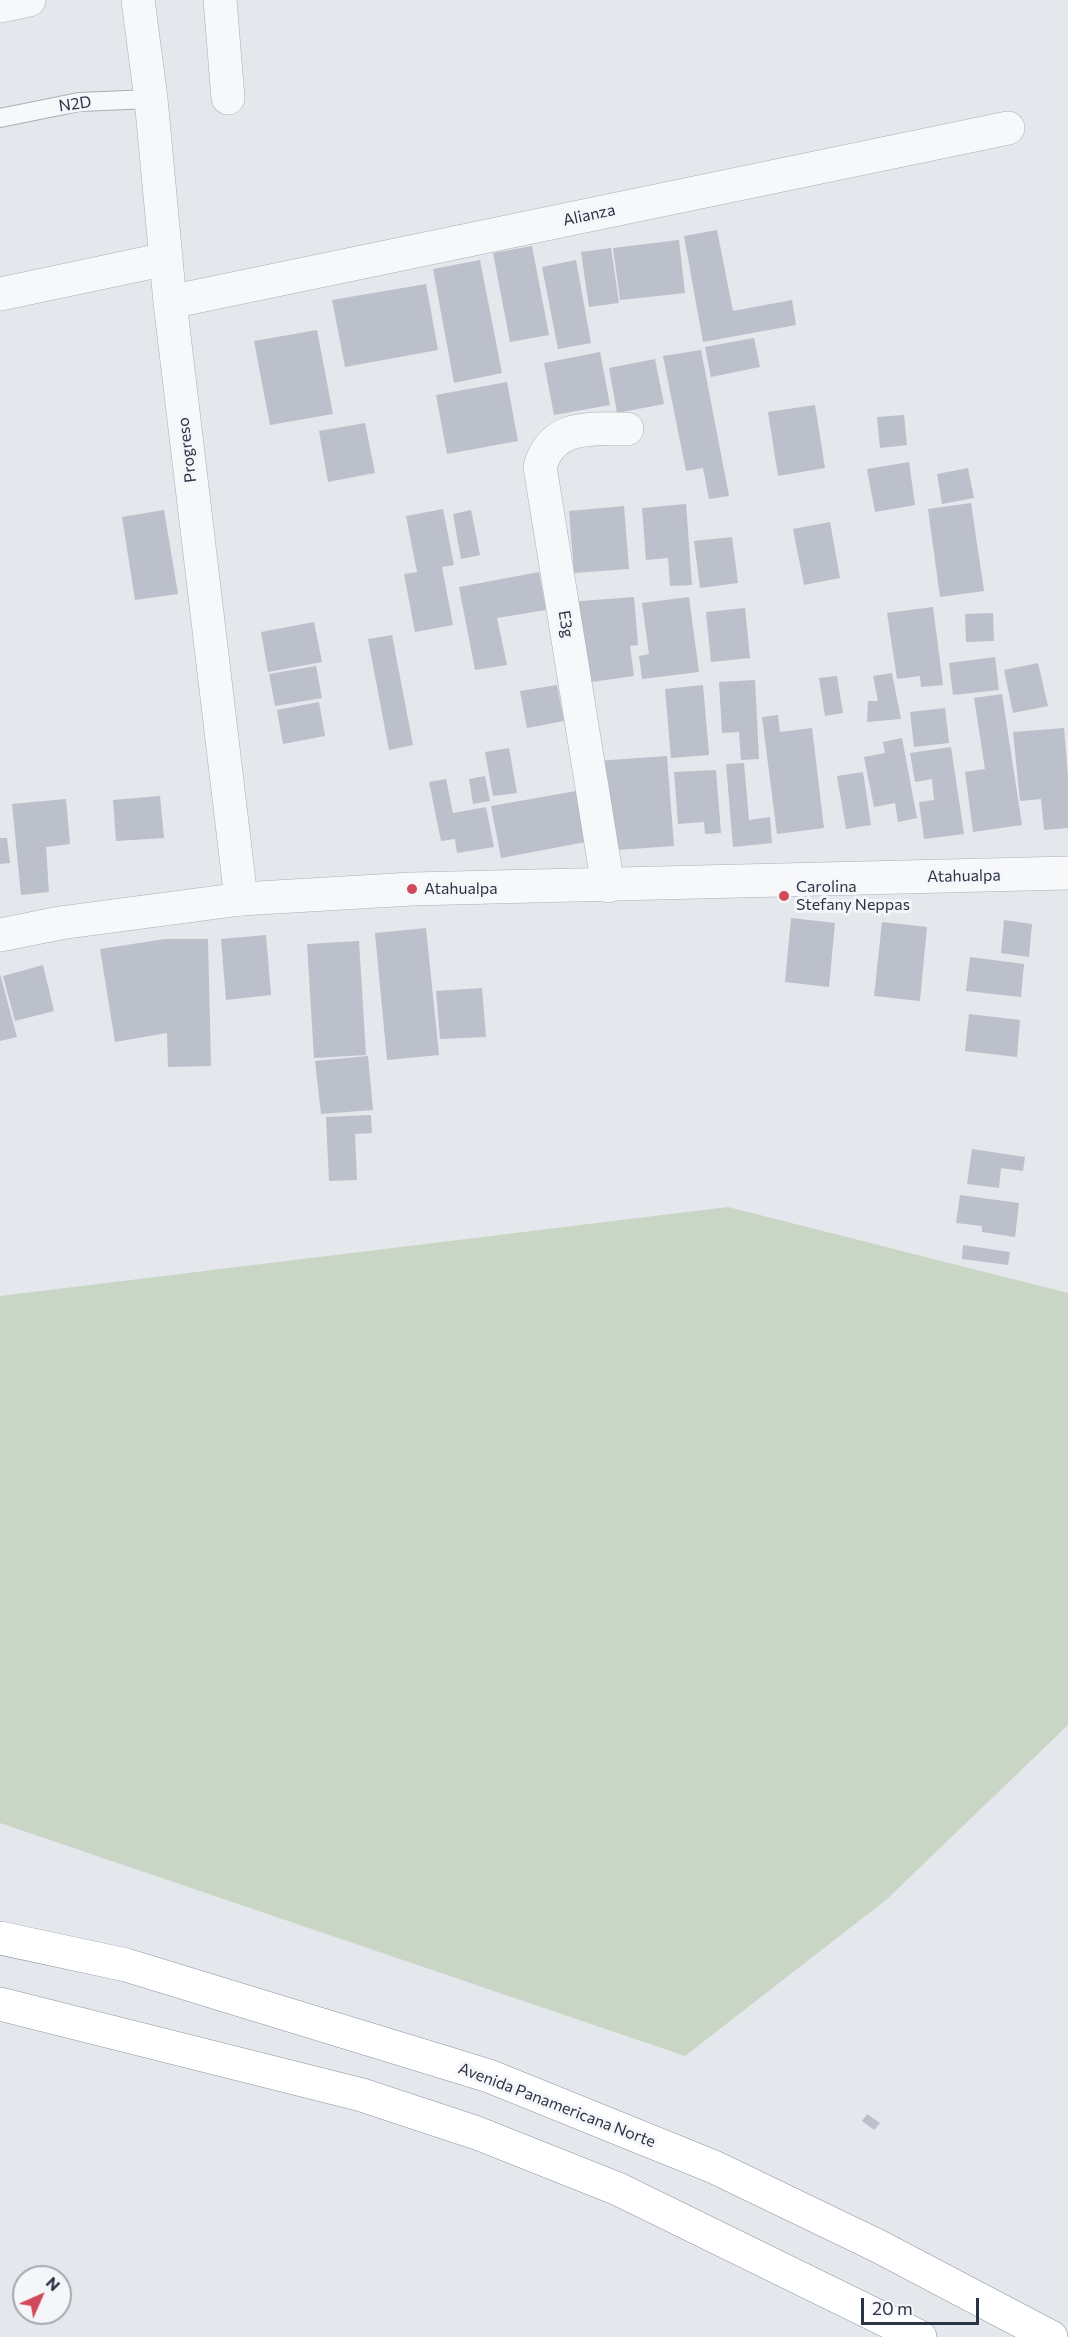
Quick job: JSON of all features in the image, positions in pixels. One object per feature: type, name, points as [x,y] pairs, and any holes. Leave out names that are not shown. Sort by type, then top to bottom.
[{"type":"highway","name":"Avenida Panamericana Norte","points":[[0,1938],[126,1965],[489,2076],[714,2166],[878,2246],[1051,2337]]},
{"type":"highway","points":[[0,2004],[362,2095],[477,2133],[618,2189],[920,2337]]},
{"type":"street","points":[[0,6],[29,0]]},
{"type":"street","name":"Progreso","points":[[138,0],[151,99],[170,302],[241,899]]},
{"type":"street","points":[[220,0],[228,98]]},
{"type":"street","name":"Alianza","points":[[170,302],[1008,128]]},
{"type":"street","points":[[0,294],[166,259]]},
{"type":"street","name":"E3g","points":[[608,886],[540,468],[544,454],[553,442],[577,429],[627,429]]},
{"type":"street","name":"Atahualpa","points":[[0,935],[60,923],[241,899],[412,889],[1068,873]]},
{"type":"lane","name":"N2D","points":[[0,117],[79,102],[151,99]]},
{"type":"green space","points":[[728,1207],[1068,1293],[1068,1725],[886,1900],[685,2056],[0,1823],[0,1296]]},
{"type":"building","points":[[717,230],[733,311],[792,300],[796,325],[703,342],[684,236]]},
{"type":"building","points":[[679,240],[685,293],[620,300],[613,248]]},
{"type":"building","points":[[532,246],[549,335],[510,342],[493,253]]},
{"type":"building","points":[[611,248],[619,303],[589,307],[581,252]]},
{"type":"building","points":[[480,260],[502,373],[454,383],[433,269]]},
{"type":"building","points":[[576,260],[591,343],[558,349],[542,267]]},
{"type":"building","points":[[426,284],[438,350],[345,367],[332,300]]},
{"type":"building","points":[[317,330],[333,414],[270,425],[254,341]]},
{"type":"building","points":[[754,338],[760,367],[711,377],[705,347]]},
{"type":"building","points":[[701,350],[729,496],[709,499],[703,468],[686,471],[663,356]]},
{"type":"building","points":[[600,352],[610,405],[554,415],[544,363]]},
{"type":"building","points":[[655,359],[664,404],[617,413],[609,368]]},
{"type":"building","points":[[507,382],[518,441],[447,454],[436,395]]},
{"type":"building","points":[[815,405],[825,468],[778,476],[768,412]]},
{"type":"building","points":[[904,415],[907,445],[880,448],[877,417]]},
{"type":"building","points":[[365,423],[375,473],[328,482],[319,431]]},
{"type":"building","points":[[909,462],[915,505],[875,512],[867,469]]},
{"type":"building","points":[[968,468],[974,498],[942,504],[937,474]]},
{"type":"building","points":[[971,503],[984,591],[940,597],[928,509]]},
{"type":"building","points":[[686,504],[692,585],[670,586],[668,558],[646,560],[642,508]]},
{"type":"building","points":[[624,506],[629,569],[574,573],[569,511]]},
{"type":"building","points":[[443,509],[454,565],[442,567],[453,625],[415,632],[404,574],[417,572],[406,516]]},
{"type":"building","points":[[164,510],[178,594],[135,600],[122,517]]},
{"type":"building","points":[[471,510],[480,555],[461,559],[453,514]]},
{"type":"building","points":[[830,522],[840,578],[804,585],[793,529]]},
{"type":"building","points":[[732,537],[738,583],[700,588],[694,541]]},
{"type":"building","points":[[539,572],[546,610],[497,618],[507,665],[475,670],[459,587]]},
{"type":"building","points":[[634,597],[638,645],[630,646],[634,676],[577,684],[568,602]]},
{"type":"building","points":[[689,597],[699,672],[642,679],[639,656],[649,654],[642,603]]},
{"type":"building","points":[[933,607],[943,685],[921,687],[920,676],[897,679],[887,613]]},
{"type":"building","points":[[745,608],[750,658],[711,662],[706,612]]},
{"type":"building","points":[[993,613],[994,641],[966,642],[965,614]]},
{"type":"building","points":[[314,622],[322,662],[268,672],[261,632]]},
{"type":"building","points":[[392,635],[413,745],[389,750],[368,639]]},
{"type":"building","points":[[995,657],[999,690],[953,695],[949,663]]},
{"type":"building","points":[[1038,663],[1048,706],[1013,713],[1004,670]]},
{"type":"building","points":[[316,666],[322,698],[275,706],[269,674]]},
{"type":"building","points":[[892,673],[901,719],[867,722],[868,701],[878,701],[873,676]]},
{"type":"building","points":[[837,676],[843,713],[825,716],[819,678]]},
{"type":"building","points":[[755,680],[759,759],[741,760],[739,732],[722,733],[719,682]]},
{"type":"building","points":[[557,685],[564,721],[527,728],[520,691]]},
{"type":"building","points":[[703,685],[709,755],[671,758],[665,689]]},
{"type":"building","points":[[1002,694],[1022,825],[973,832],[965,772],[985,769],[974,698]]},
{"type":"building","points":[[319,702],[325,736],[283,744],[277,710]]},
{"type":"building","points":[[945,708],[949,743],[914,747],[910,712]]},
{"type":"building","points":[[778,715],[780,732],[812,728],[824,828],[777,834],[762,717]]},
{"type":"building","points":[[1064,728],[1068,776],[1068,828],[1044,830],[1041,799],[1020,801],[1013,732]]},
{"type":"building","points":[[902,738],[917,818],[898,822],[895,803],[874,807],[864,757],[885,753],[883,742]]},
{"type":"building","points":[[951,747],[964,834],[924,839],[919,802],[934,800],[932,779],[915,782],[910,753]]},
{"type":"building","points":[[509,748],[517,793],[493,796],[485,752]]},
{"type":"building","points":[[667,756],[674,846],[603,851],[596,761]]},
{"type":"building","points":[[744,763],[749,820],[770,817],[772,843],[733,847],[726,764]]},
{"type":"building","points":[[716,770],[721,833],[705,834],[704,822],[678,824],[674,772]]},
{"type":"building","points":[[863,772],[871,825],[846,829],[837,776]]},
{"type":"building","points":[[485,776],[490,801],[473,804],[469,779]]},
{"type":"building","points":[[446,779],[453,813],[486,807],[494,847],[457,853],[455,839],[441,841],[429,782]]},
{"type":"building","points":[[576,791],[586,842],[501,858],[491,806]]},
{"type":"building","points":[[160,796],[164,838],[116,841],[113,800]]},
{"type":"building","points":[[66,799],[70,844],[46,847],[49,892],[21,895],[12,804]]},
{"type":"building","points":[[0,838],[7,838],[10,863],[0,864]]},
{"type":"building","points":[[791,918],[835,923],[829,987],[785,982]]},
{"type":"building","points":[[1004,920],[1032,924],[1029,957],[1001,953]]},
{"type":"building","points":[[882,922],[927,927],[920,1001],[874,996]]},
{"type":"building","points":[[426,928],[439,1055],[387,1060],[375,933]]},
{"type":"building","points":[[266,935],[271,995],[226,1000],[221,939]]},
{"type":"building","points":[[165,939],[208,939],[211,1066],[168,1067],[167,1033],[115,1042],[100,949]]},
{"type":"building","points":[[359,941],[366,1055],[314,1058],[307,944]]},
{"type":"building","points":[[970,957],[1024,964],[1021,997],[966,991]]},
{"type":"building","points":[[43,965],[54,1011],[15,1021],[3,976]]},
{"type":"building","points":[[0,974],[17,1037],[0,1041]]},
{"type":"building","points":[[482,988],[486,1037],[440,1039],[436,991]]},
{"type":"building","points":[[969,1014],[1020,1020],[1017,1057],[965,1051]]},
{"type":"building","points":[[368,1056],[373,1110],[321,1114],[315,1061]]},
{"type":"building","points":[[371,1115],[372,1133],[355,1134],[357,1180],[329,1181],[326,1117]]},
{"type":"building","points":[[972,1149],[1025,1157],[1023,1171],[1001,1168],[999,1188],[967,1184]]},
{"type":"building","points":[[960,1195],[1019,1203],[1015,1237],[982,1232],[982,1226],[956,1223]]},
{"type":"building","points":[[963,1245],[1010,1252],[1008,1265],[962,1259]]},
{"type":"building","points":[[867,2114],[880,2123],[874,2130],[862,2121]]},
{"type":"place","name":"Atahualpa","points":[[412,889]]},
{"type":"place","name":"Carolina Stefany Neppas","points":[[784,896]]}]
